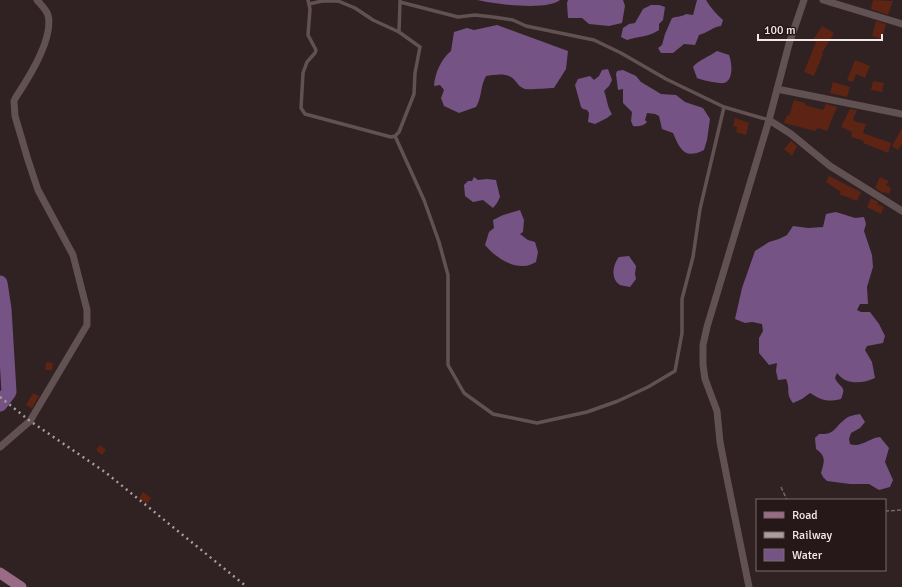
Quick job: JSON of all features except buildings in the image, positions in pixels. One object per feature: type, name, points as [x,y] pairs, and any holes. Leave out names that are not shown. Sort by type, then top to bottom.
[{"type":"main road","points":[[0,573],[21,587]]},
{"type":"street","points":[[0,448],[30,421],[87,325],[87,310],[72,255],[38,190],[15,116],[14,101],[34,68],[43,48],[47,32],[48,15],[44,7],[37,0]]},
{"type":"street","points":[[749,587],[720,442],[717,411],[705,379],[703,346],[707,327],[769,120],[789,44],[804,0]]},
{"type":"street","points":[[823,0],[902,24]]},
{"type":"street","points":[[777,89],[902,114]]},
{"type":"street","points":[[769,120],[790,134],[830,166],[902,211]]},
{"type":"lane","points":[[338,1],[355,8],[373,20],[399,32],[420,47],[420,51],[415,73],[414,94],[399,132],[395,136],[391,137],[302,112],[303,73],[307,62],[316,50],[308,35],[310,9],[309,2],[338,1]]},
{"type":"lane","points":[[399,32],[400,1],[458,17],[475,16],[513,20],[526,26],[594,40],[621,52],[666,79],[724,107],[769,120]]},
{"type":"lane","points":[[395,136],[424,200],[439,242],[448,275],[448,365],[464,393],[493,414],[537,423],[587,412],[618,401],[648,387],[676,371],[682,332],[682,299],[693,257],[700,209],[724,107]]},
{"type":"path","points":[[781,487],[787,499]]},
{"type":"path","points":[[886,511],[902,510]]},
{"type":"water","points":[[477,0],[560,0],[544,5],[520,6]]},
{"type":"water","points":[[568,0],[623,0],[625,6],[622,23],[609,26],[589,24],[582,18],[568,18]]},
{"type":"water","points":[[697,0],[706,0],[723,20],[721,26],[699,35],[695,45],[684,44],[673,53],[661,53],[658,48],[662,45],[672,18],[686,14],[693,15]]},
{"type":"water","points":[[651,5],[665,7],[663,20],[659,24],[659,30],[648,35],[627,40],[621,37],[623,28],[629,24],[635,23],[643,9]]},
{"type":"water","points":[[497,25],[568,51],[566,69],[554,88],[525,89],[511,77],[505,75],[486,76],[476,107],[459,113],[444,106],[441,98],[444,90],[440,85],[434,86],[437,71],[441,62],[451,51],[454,32],[467,28],[474,30]]},
{"type":"water","points":[[717,51],[729,55],[731,62],[731,75],[727,81],[724,83],[710,82],[697,78],[693,67],[698,62]]},
{"type":"water","points":[[608,69],[612,80],[604,91],[612,114],[595,124],[588,122],[589,113],[581,107],[575,85],[578,79],[590,76],[594,80],[599,76],[602,70]]},
{"type":"water","points":[[623,70],[636,76],[641,82],[661,94],[676,95],[685,102],[703,108],[710,119],[704,150],[692,154],[684,151],[678,144],[673,133],[662,129],[659,116],[655,114],[647,113],[645,120],[647,122],[646,123],[641,126],[633,126],[631,121],[632,112],[623,103],[623,89],[618,90],[616,74],[617,71]]},
{"type":"water","points":[[474,177],[478,180],[496,180],[500,197],[493,208],[483,200],[473,202],[465,196],[464,185],[468,181],[472,181]]},
{"type":"water","points":[[520,210],[524,220],[523,232],[520,234],[528,240],[535,242],[538,252],[536,262],[526,266],[508,263],[493,253],[485,245],[489,232],[494,228],[493,220],[503,215]]},
{"type":"water","points":[[836,212],[855,218],[864,217],[866,224],[864,231],[872,255],[873,267],[867,287],[868,304],[860,304],[857,310],[861,312],[870,312],[879,324],[885,336],[883,343],[867,346],[865,350],[872,362],[875,378],[854,382],[845,380],[837,373],[835,378],[843,389],[841,399],[825,400],[810,393],[793,403],[789,397],[786,379],[778,380],[776,371],[777,363],[769,365],[759,353],[759,338],[763,331],[762,324],[752,322],[745,323],[735,319],[742,288],[755,251],[769,242],[787,235],[793,226],[808,228],[823,227],[826,214]]},
{"type":"water","points":[[629,256],[636,266],[636,279],[630,287],[621,285],[617,282],[614,275],[615,263],[619,257]]},
{"type":"water","points":[[860,414],[865,422],[860,428],[851,433],[849,439],[850,444],[858,445],[880,437],[889,448],[885,462],[893,480],[890,487],[879,490],[869,484],[850,484],[827,481],[821,473],[824,460],[822,455],[816,449],[815,438],[819,434],[831,432],[847,418]]},
{"type":"waterway","points":[[0,283],[4,309],[9,392],[0,404]]},
{"type":"railway","points":[[0,397],[30,421],[105,472],[247,587]]}]
